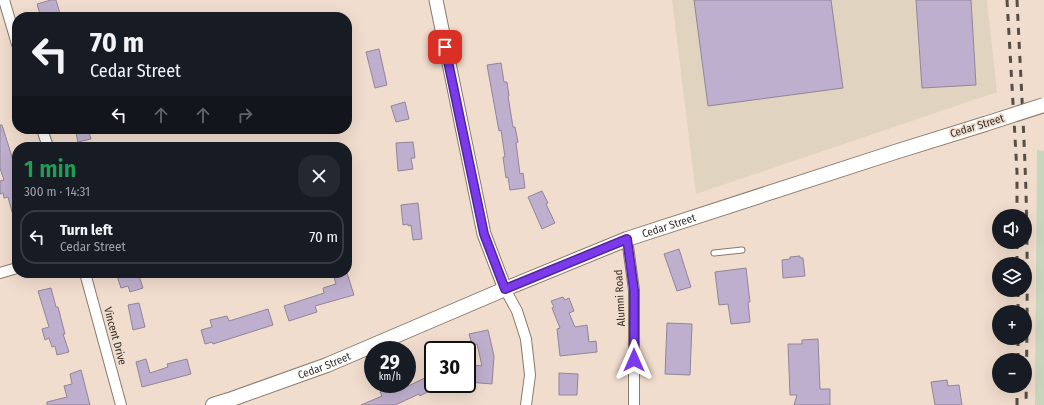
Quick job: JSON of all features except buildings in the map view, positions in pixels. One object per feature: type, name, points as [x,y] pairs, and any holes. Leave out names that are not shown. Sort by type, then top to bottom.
[{"type":"main road","name":"Cedar Street","points":[[213,405],[327,365],[627,239],[1044,106]]},
{"type":"street","points":[[4,0],[12,27]]},
{"type":"street","points":[[436,0],[484,234],[505,289],[517,311],[526,339],[530,375],[526,405]]},
{"type":"street","name":"Alumni Road","points":[[627,239],[634,290],[634,405]]},
{"type":"street","points":[[0,272],[12,269]]},
{"type":"street","name":"Vincent Drive","points":[[86,278],[121,405]]},
{"type":"lane","points":[[714,253],[742,250]]},
{"type":"shaded area","points":[[672,0],[987,0],[997,92],[696,194]]},
{"type":"green space","points":[[1037,150],[1044,151],[1044,405],[1035,405]]},
{"type":"railway","points":[[1007,0],[1017,172],[1017,209]]},
{"type":"railway","points":[[1017,0],[1027,220],[1026,405]]},
{"type":"railway","points":[[1017,249],[1017,257]]},
{"type":"railway","points":[[1018,297],[1018,305]]},
{"type":"railway","points":[[1018,345],[1018,353]]},
{"type":"railway","points":[[1017,393],[1017,405]]},
{"type":"route","points":[[445,47],[484,234],[505,289],[627,239],[634,290],[634,360]]}]
